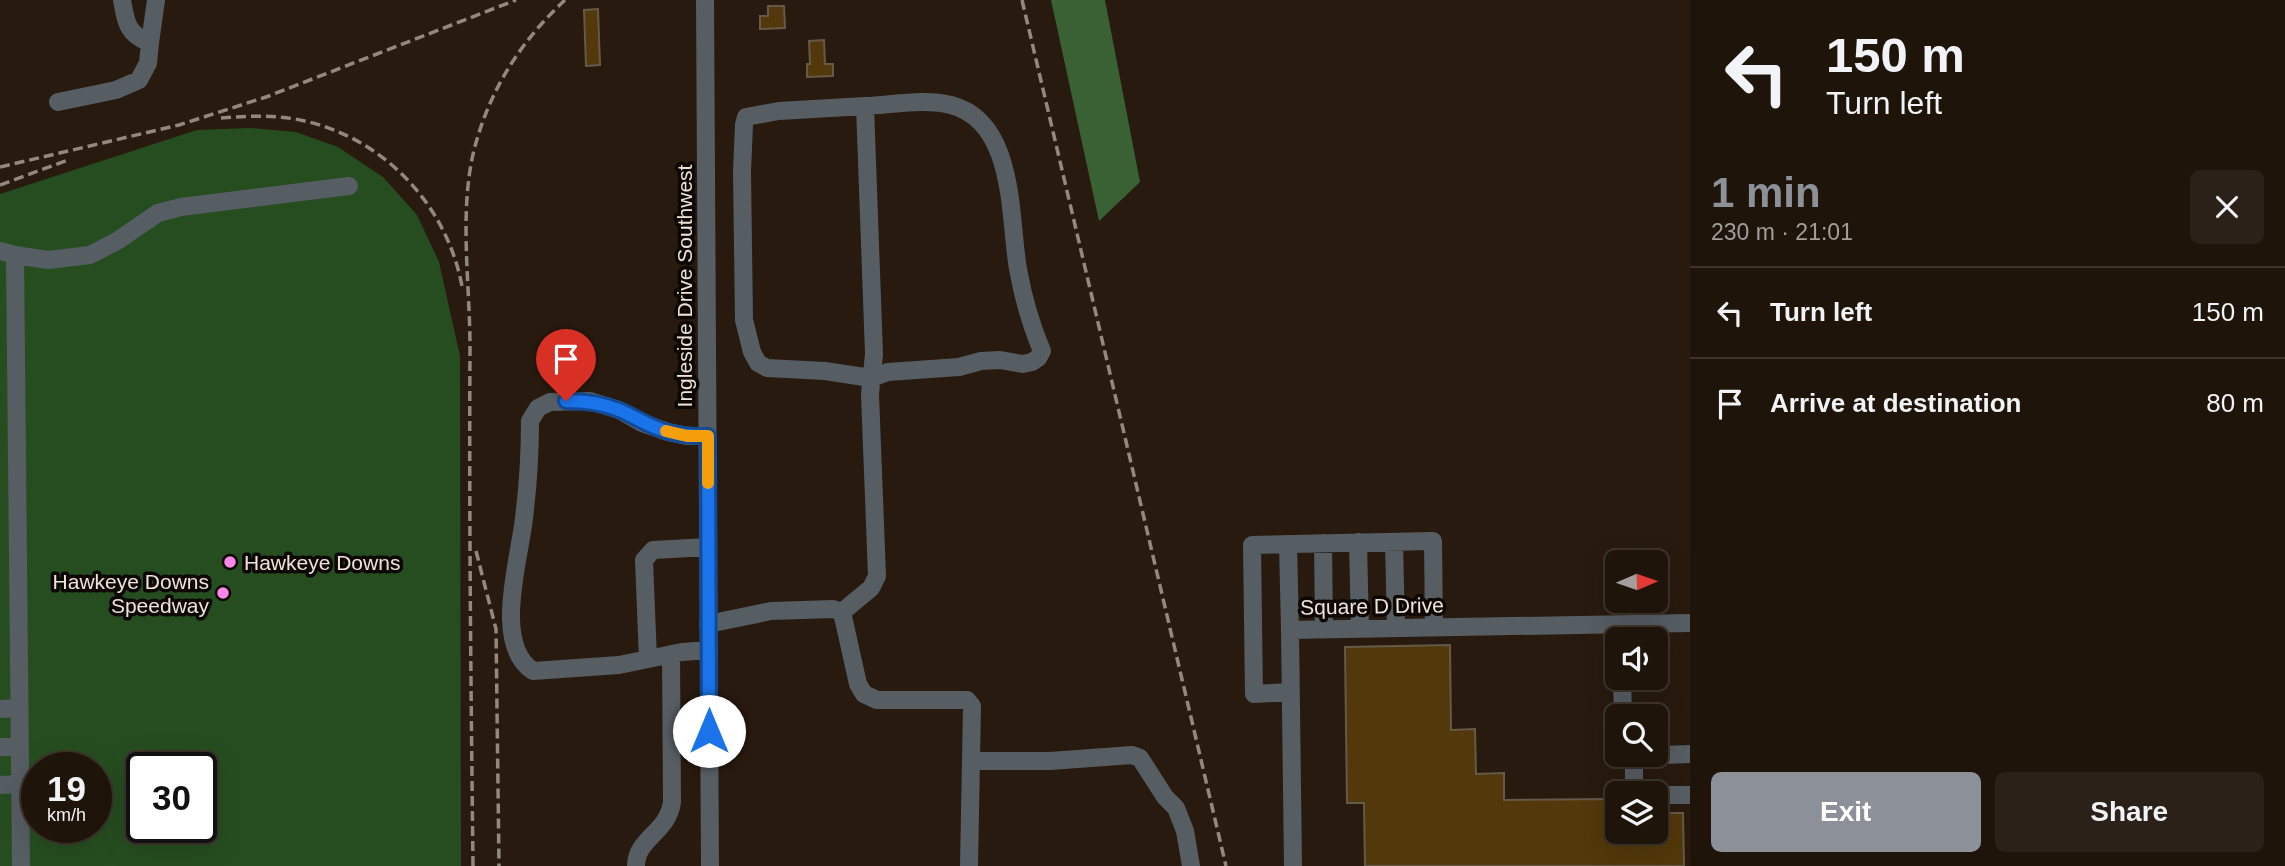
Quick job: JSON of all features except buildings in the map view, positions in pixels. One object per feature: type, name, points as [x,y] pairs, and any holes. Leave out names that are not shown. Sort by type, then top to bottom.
[{"type":"street","points":[[122,0],[126,23],[133,33],[150,43]]},
{"type":"street","points":[[58,102],[116,90],[139,80],[148,63],[156,0]]},
{"type":"street","name":"Ingleside Drive Southwest","points":[[705,0],[710,866]]},
{"type":"street","points":[[934,102],[953,105],[974,117],[990,133],[1000,152],[1011,200],[1017,266],[1025,304],[1042,351],[1038,358],[1023,364],[1000,360],[981,361],[959,367],[888,372],[871,378],[825,371],[767,368],[758,363],[752,352],[744,320],[742,171],[746,117],[779,111],[865,106],[934,102]]},
{"type":"street","points":[[842,612],[871,588],[877,576],[870,394],[874,354],[865,106]]},
{"type":"street","points":[[21,866],[19,597],[9,520],[8,253],[48,260],[90,255],[117,241],[158,213],[181,207],[349,186]]},
{"type":"street","points":[[708,436],[668,432],[619,410],[590,401],[550,402],[538,408],[530,421],[524,520],[512,589],[514,645],[522,664],[533,671],[619,664],[709,650]]},
{"type":"street","points":[[1291,692],[1254,694],[1252,545],[1433,541],[1434,627]]},
{"type":"street","points":[[1358,542],[1360,629]]},
{"type":"street","points":[[1394,542],[1396,628]]},
{"type":"street","points":[[1323,543],[1324,629]]},
{"type":"street","points":[[1288,544],[1290,630]]},
{"type":"street","points":[[648,659],[646,556],[653,550],[708,547]]},
{"type":"street","points":[[0,597],[19,597]]},
{"type":"street","points":[[708,624],[771,611],[833,609],[842,612]]},
{"type":"street","points":[[842,612],[858,684],[864,694],[877,700],[967,700],[972,706],[969,866]]},
{"type":"street","name":"Square D Drive","points":[[1656,627],[1690,623]]},
{"type":"street","name":"Square D Drive","points":[[1293,866],[1290,630],[1434,627],[1605,631]]},
{"type":"street","points":[[636,866],[636,857],[648,838],[661,829],[670,814],[672,802],[671,654]]},
{"type":"street","points":[[0,709],[19,708]]},
{"type":"street","points":[[0,747],[19,747]]},
{"type":"street","points":[[1668,754],[1690,754]]},
{"type":"street","points":[[972,761],[1050,761],[1132,755],[1140,758],[1165,797],[1176,807],[1185,831],[1191,866]]},
{"type":"street","points":[[0,785],[20,784]]},
{"type":"street","points":[[1668,795],[1690,795]]},
{"type":"green space","points":[[1051,0],[1105,0],[1140,182],[1099,221]]},
{"type":"green space","name":"Hawkeye Downs","points":[[251,128],[296,132],[338,147],[383,177],[417,215],[439,262],[460,356],[461,866],[0,866],[0,194],[197,130]]},
{"type":"railway","points":[[0,167],[179,125],[266,97],[516,0]]},
{"type":"railway","points":[[473,866],[470,347],[466,241],[468,187],[478,136],[502,80],[536,30],[565,0]]},
{"type":"railway","points":[[1022,0],[1226,866]]},
{"type":"railway","points":[[221,118],[258,116],[295,119],[326,127],[381,156],[425,200],[454,255],[462,286]]},
{"type":"railway","points":[[0,185],[68,160]]},
{"type":"railway","points":[[476,551],[496,629],[499,866]]},
{"type":"slow traffic","points":[[666,431],[687,436],[708,436],[708,483]]},
{"type":"place","name":"Hawkeye Downs","points":[[230,562]]},
{"type":"place","name":"Hawkeye Downs Speedway","points":[[223,593]]},
{"type":"route","points":[[566,401],[590,401],[619,410],[668,432],[708,436],[709,731]]}]
